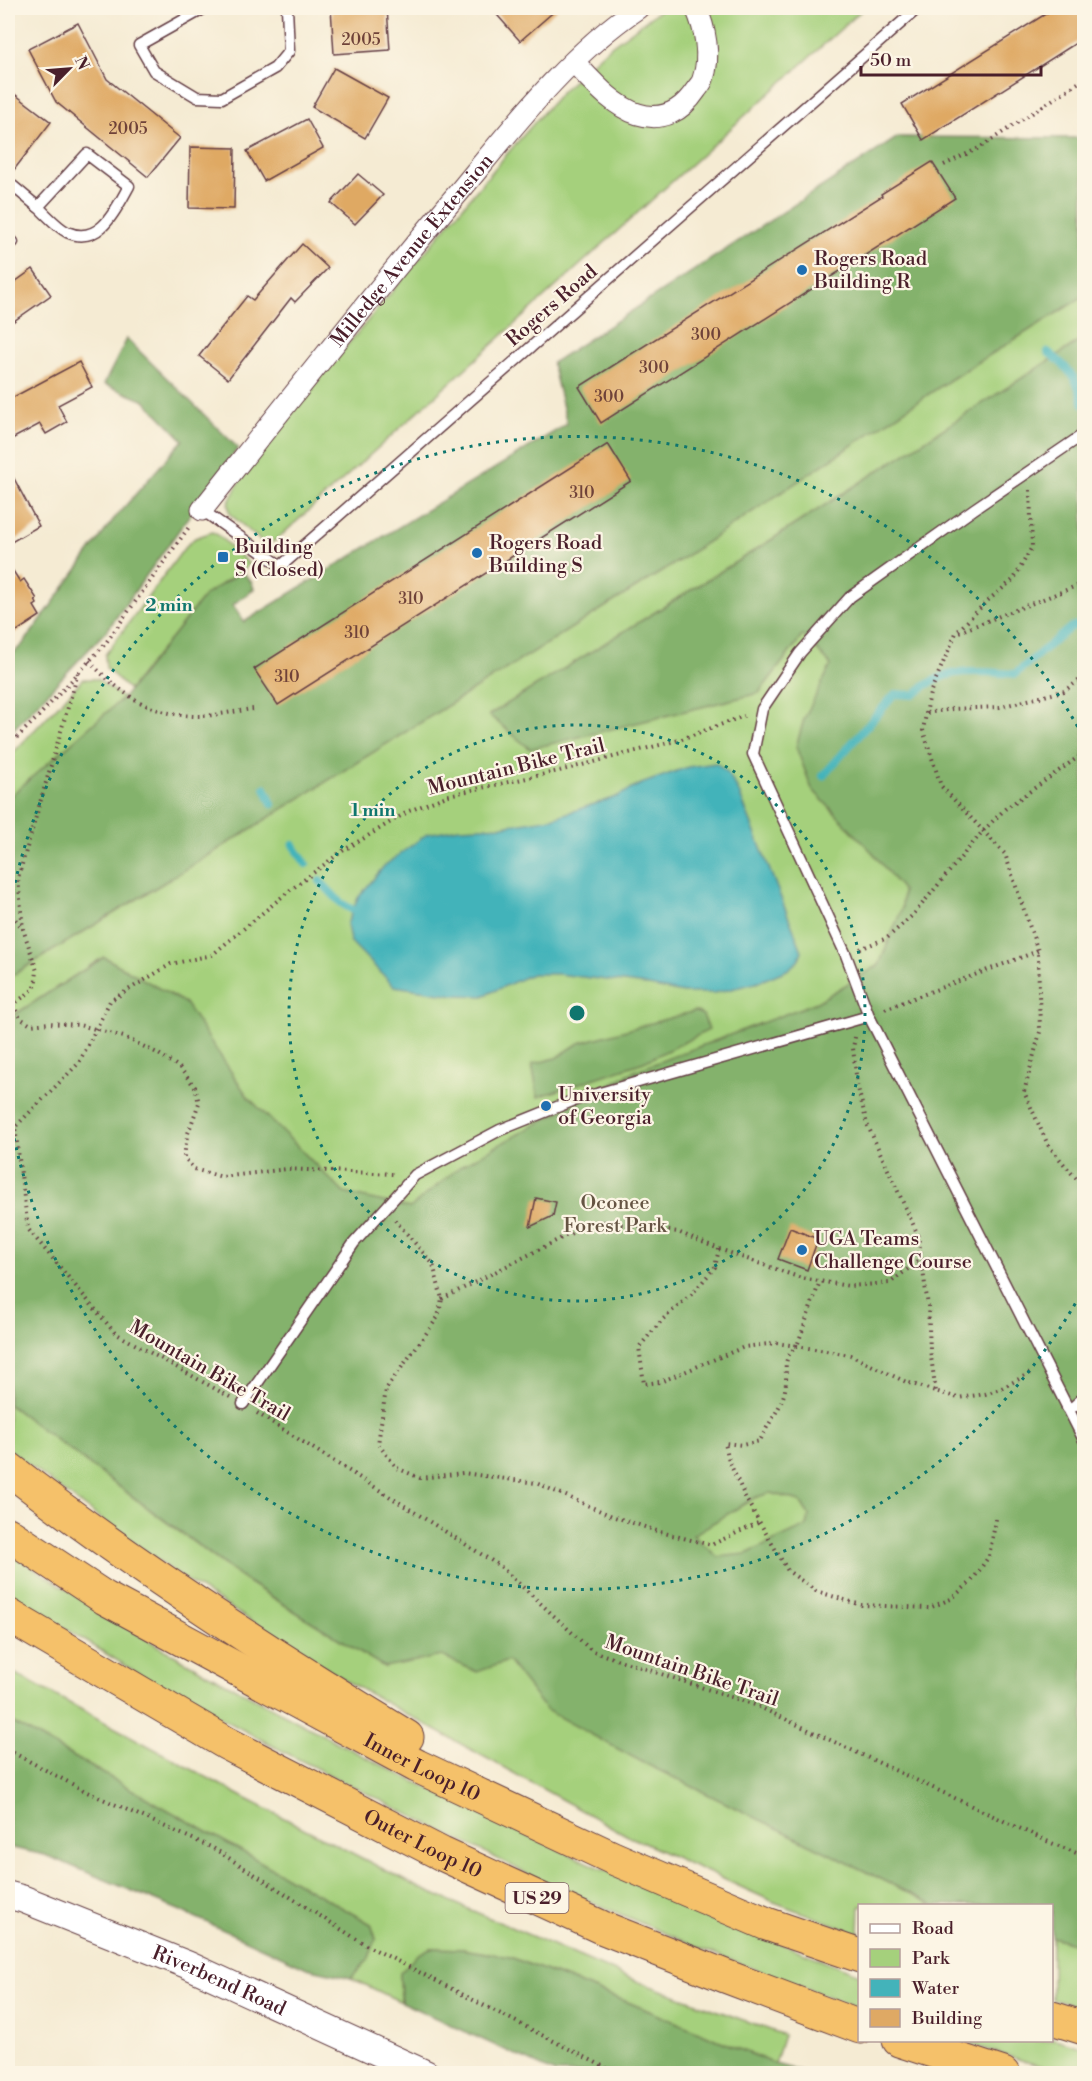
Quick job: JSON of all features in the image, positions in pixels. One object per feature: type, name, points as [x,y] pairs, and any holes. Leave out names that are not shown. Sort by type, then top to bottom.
[{"type":"highway","points":[[8,1468],[63,1511],[173,1587],[330,1690],[613,1858]]},
{"type":"highway","name":"Inner Loop 10","points":[[8,1534],[105,1598],[407,1761],[613,1858],[767,1924],[858,1955]]},
{"type":"highway","name":"Outer Loop 10","points":[[8,1615],[226,1743],[442,1854],[601,1927],[725,1977],[858,2025]]},
{"type":"highway","points":[[1053,2018],[1084,2028]]},
{"type":"highway","points":[[905,2042],[1003,2073]]},
{"type":"street","name":"Milledge Avenue Extension","points":[[202,510],[405,256],[532,104],[609,27],[638,8]]},
{"type":"street","points":[[574,62],[620,105],[637,114],[657,118],[676,112],[692,96],[703,80],[707,58],[703,23],[696,8]]},
{"type":"street","name":"Riverbend Road","points":[[8,1895],[188,1965],[426,2073]]},
{"type":"lane","points":[[205,8],[139,45],[154,71],[197,97],[222,98],[274,68],[289,51],[287,8]]},
{"type":"lane","name":"Rogers Road","points":[[202,510],[280,566],[918,8]]},
{"type":"lane","points":[[8,182],[65,232],[80,236],[102,228],[129,186],[87,154],[39,207]]},
{"type":"lane","points":[[1084,434],[850,597],[800,653],[762,709],[753,754],[846,955],[869,1016],[1084,1440]]},
{"type":"lane","points":[[243,1404],[354,1243],[415,1174],[500,1130],[572,1101],[869,1016]]},
{"type":"lane","points":[[1067,1408],[1073,1407],[1084,1397]]},
{"type":"path","points":[[944,165],[979,148],[1084,79]]},
{"type":"path","points":[[1029,472],[1032,547],[1014,579],[986,602],[956,633],[930,693],[923,730],[942,786],[1005,854],[1038,951],[1041,1032],[1024,1092],[1048,1145],[1084,1188]]},
{"type":"path","points":[[8,746],[105,644],[202,510]]},
{"type":"path","points":[[956,633],[1084,584]]},
{"type":"path","points":[[89,661],[124,693],[145,705],[172,714],[203,716],[253,709]]},
{"type":"path","points":[[8,1008],[35,988],[37,971],[23,929],[18,878],[78,673]]},
{"type":"path","points":[[927,713],[952,709],[1000,708],[1064,690],[1084,677]]},
{"type":"path","name":"Mountain Bike Trail","points":[[762,709],[679,740],[560,771],[449,795],[409,811],[332,858],[212,955],[171,964],[110,1001],[79,1063],[15,1127],[28,1229],[115,1333],[243,1404],[500,1566],[592,1651],[755,1705],[1049,1842],[1084,1856]]},
{"type":"path","points":[[846,955],[887,938],[913,915],[983,831],[1005,809],[1084,753]]},
{"type":"path","points":[[8,910],[23,929]]},
{"type":"path","points":[[936,1392],[918,1234],[867,1124],[857,1084],[853,1048],[856,1029],[869,1016],[1038,951]]},
{"type":"path","points":[[13,1005],[20,1018],[31,1025],[49,1023],[79,1025],[124,1037],[157,1053],[179,1068],[195,1088],[199,1103],[184,1157],[194,1169],[222,1177],[287,1169],[415,1174]]},
{"type":"path","points":[[385,1208],[433,1264],[442,1299],[438,1317],[386,1389],[378,1444],[397,1468],[420,1478],[463,1473],[536,1483],[612,1516],[660,1532],[711,1545],[760,1522]]},
{"type":"path","points":[[442,1299],[595,1221],[678,1232],[801,1278],[849,1286],[890,1283],[922,1258]]},
{"type":"path","points":[[719,1249],[715,1267],[693,1293],[663,1319],[639,1347],[644,1384],[660,1382],[744,1347],[776,1343],[850,1355],[906,1382],[958,1398],[985,1394],[1012,1382]]},
{"type":"path","points":[[820,1281],[797,1346],[787,1355],[784,1372],[786,1386],[782,1405],[760,1440],[742,1445],[725,1443],[729,1461],[788,1571],[816,1592],[861,1605],[929,1608],[951,1599],[972,1581],[989,1556],[996,1519]]},
{"type":"path","points":[[8,1750],[87,1792],[213,1848],[366,1945],[618,2073]]},
{"type":"green space","points":[[663,8],[864,8],[276,540],[269,543],[262,542],[230,514],[228,504],[243,474],[324,373],[562,91],[607,49]]},
{"type":"green space","points":[[898,137],[1084,138],[1084,296],[953,378],[677,562],[8,978],[8,798],[123,698],[205,595],[242,571],[254,589],[233,605],[244,622],[567,424],[552,363]]},
{"type":"green space","name":"Oconee Forest Park","points":[[1084,296],[1084,338],[757,549],[489,715],[1084,362],[1052,1904],[1046,1904],[674,1777],[932,1904],[858,1904],[858,1934],[774,1902],[628,1836],[350,1683],[184,1579],[8,1449],[8,1404],[244,1580],[384,1667],[104,957],[8,1019],[8,978],[677,562],[953,378]]},
{"type":"green space","name":"Oconee Forest Park","points":[[1084,338],[1084,1946],[1053,1937],[1053,1904],[932,1904],[642,1762],[546,1710],[508,1661],[477,1672],[442,1656],[384,1667],[245,1580],[8,1404],[8,1019],[104,957],[185,1003],[248,1097],[344,1193],[410,1208],[462,1165],[632,1072],[817,1002],[879,965],[902,908],[903,891],[873,853],[812,789],[796,747],[804,719],[831,665],[803,635],[759,693],[530,749],[489,715],[757,549]],"holes":[[[770,1493],[800,1501],[809,1515],[807,1526],[746,1554],[718,1557],[693,1535],[754,1498]]]},
{"type":"green space","points":[[127,339],[238,448],[108,629],[8,735],[8,658],[24,643],[113,520],[183,440],[145,401],[104,384]]},
{"type":"green space","points":[[212,532],[249,564],[205,595],[129,690],[106,668],[105,655],[185,547],[195,538]]},
{"type":"green space","points":[[83,679],[97,679],[123,698],[8,798],[8,758]]},
{"type":"green space","points":[[695,1011],[703,1015],[709,1030],[644,1062],[538,1097],[532,1064],[556,1058],[579,1043]]},
{"type":"green space","points":[[8,1552],[171,1653],[408,1779],[631,1882],[858,1974],[858,2008],[704,1950],[538,1879],[290,1755],[139,1674],[8,1593]]},
{"type":"green space","points":[[8,1670],[247,1799],[422,1889],[634,1980],[784,2035],[775,2064],[630,2003],[510,1957],[462,1949],[430,1948],[400,1973],[401,2002],[351,1978],[368,1960],[376,1939],[371,1924],[8,1720]]},
{"type":"green space","points":[[8,1720],[371,1924],[376,1939],[368,1960],[351,1978],[307,1968],[186,1913],[45,1855],[8,1847]]},
{"type":"green space","points":[[1053,1937],[1084,1946],[1084,2008],[1053,1999]]},
{"type":"green space","points":[[430,1948],[462,1949],[510,1957],[630,2003],[775,2064],[807,2073],[555,2073],[401,2002],[400,1973],[417,1955]]},
{"type":"green space","points":[[1053,2038],[1084,2048],[1084,2073],[1063,2073],[963,2042],[1053,2042]]},
{"type":"water","points":[[716,763],[727,772],[738,790],[802,951],[798,961],[787,970],[756,983],[714,993],[683,993],[639,984],[558,974],[532,974],[483,996],[454,995],[394,986],[350,941],[347,924],[358,898],[384,866],[427,834],[459,828],[503,826],[552,818],[616,797],[641,784],[688,767]]},
{"type":"building","points":[[331,8],[387,8],[390,50],[334,54]]},
{"type":"building","points":[[491,8],[558,8],[520,41]]},
{"type":"building","points":[[1055,8],[1084,8],[1084,38],[923,140],[902,104]]},
{"type":"building","points":[[78,23],[107,79],[180,138],[148,177],[56,102],[28,49]]},
{"type":"building","points":[[334,68],[388,98],[365,138],[312,107]]},
{"type":"building","points":[[8,89],[51,122],[10,175],[8,175]]},
{"type":"building","points":[[307,119],[323,148],[264,181],[247,151]]},
{"type":"building","points":[[190,147],[235,148],[234,209],[189,208]]},
{"type":"building","name":"Rogers Road Building R","points":[[932,162],[955,198],[601,423],[579,387]]},
{"type":"building","points":[[358,174],[383,195],[355,224],[331,203]]},
{"type":"building","points":[[302,244],[328,268],[295,302],[291,298],[228,379],[199,356],[247,296],[253,300]]},
{"type":"building","points":[[33,269],[51,295],[8,325],[8,287]]},
{"type":"building","points":[[79,362],[92,387],[58,405],[67,422],[46,434],[40,424],[8,441],[8,400]]},
{"type":"building","name":"Rogers Road Building S","points":[[608,444],[631,481],[278,705],[254,669]]},
{"type":"building","points":[[8,467],[39,526],[8,544]]},
{"type":"building","points":[[8,563],[20,582],[24,579],[37,599],[35,600],[37,604],[34,606],[40,616],[8,637]]},
{"type":"building","points":[[536,1198],[556,1202],[553,1216],[530,1227]]},
{"type":"building","points":[[790,1228],[818,1239],[807,1270],[778,1259]]},
{"type":"waterway","points":[[1048,352],[1072,375],[1084,405]]},
{"type":"waterway","points":[[823,776],[895,694],[914,695],[937,679],[962,672],[1015,674],[1071,627],[1084,623]]},
{"type":"waterway","points":[[265,788],[272,804]]},
{"type":"waterway","points":[[293,845],[306,864]]},
{"type":"waterway","points":[[320,881],[341,903],[353,910]]},
{"type":"place","name":"Rogers Road Building R","points":[[802,270]]},
{"type":"place","name":"Rogers Road Building S","points":[[477,553]]},
{"type":"place","name":"Building S (Closed)","points":[[223,557]]},
{"type":"place","name":"University of Georgia","points":[[546,1106]]},
{"type":"place","name":"UGA Teams Challenge Course","points":[[802,1250]]}]
